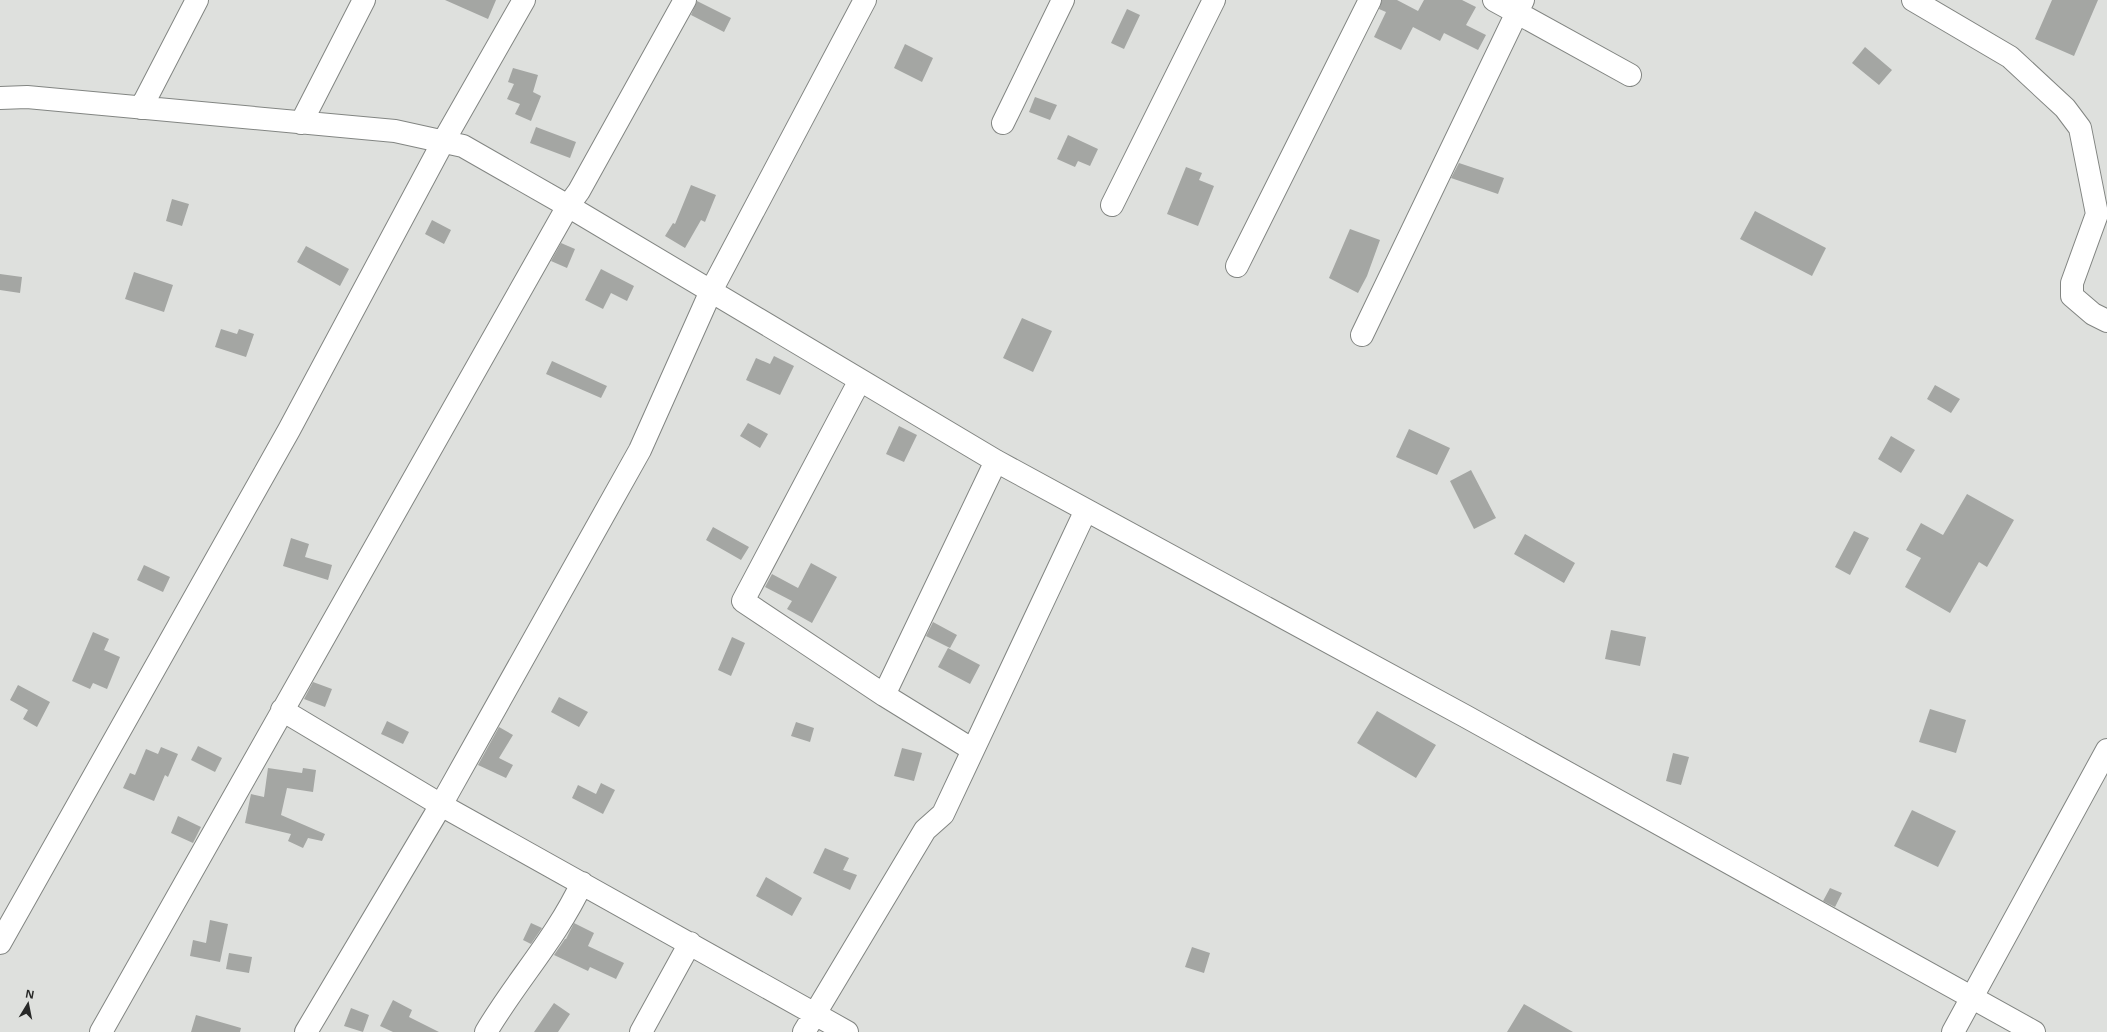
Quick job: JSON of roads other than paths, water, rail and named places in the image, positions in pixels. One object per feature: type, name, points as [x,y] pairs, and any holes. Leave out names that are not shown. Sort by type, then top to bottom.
[{"type":"street","points":[[141,108],[198,0]]},
{"type":"street","points":[[301,123],[364,0]]},
{"type":"street","points":[[0,943],[290,430],[443,142],[524,0]]},
{"type":"street","points":[[100,1032],[568,206],[586,178],[685,0]]},
{"type":"street","points":[[306,1032],[441,804],[640,450],[712,292],[865,0]]},
{"type":"street","points":[[1003,123],[1063,0]]},
{"type":"street","points":[[1112,205],[1214,0]]},
{"type":"street","points":[[1237,266],[1370,0]]},
{"type":"street","points":[[1494,0],[1520,6],[1630,75]]},
{"type":"street","points":[[1913,0],[2010,58],[2065,108],[2080,128],[2097,214],[2072,283],[2072,296],[2093,314],[2107,321]]},
{"type":"street","points":[[1362,335],[1520,6]]},
{"type":"street","points":[[0,98],[27,97],[395,131],[463,146],[568,206],[996,461],[1472,720],[2034,1032]]},
{"type":"street","points":[[860,380],[742,601],[884,695],[973,750]]},
{"type":"street","points":[[884,695],[996,461]]},
{"type":"street","points":[[804,1032],[925,830],[943,814],[1086,510]]},
{"type":"street","points":[[282,710],[441,804],[847,1032]]},
{"type":"street","points":[[1953,1032],[2107,750]]},
{"type":"street","points":[[486,1032],[504,1001],[569,910],[582,883]]},
{"type":"street","points":[[641,1032],[690,943]]}]
